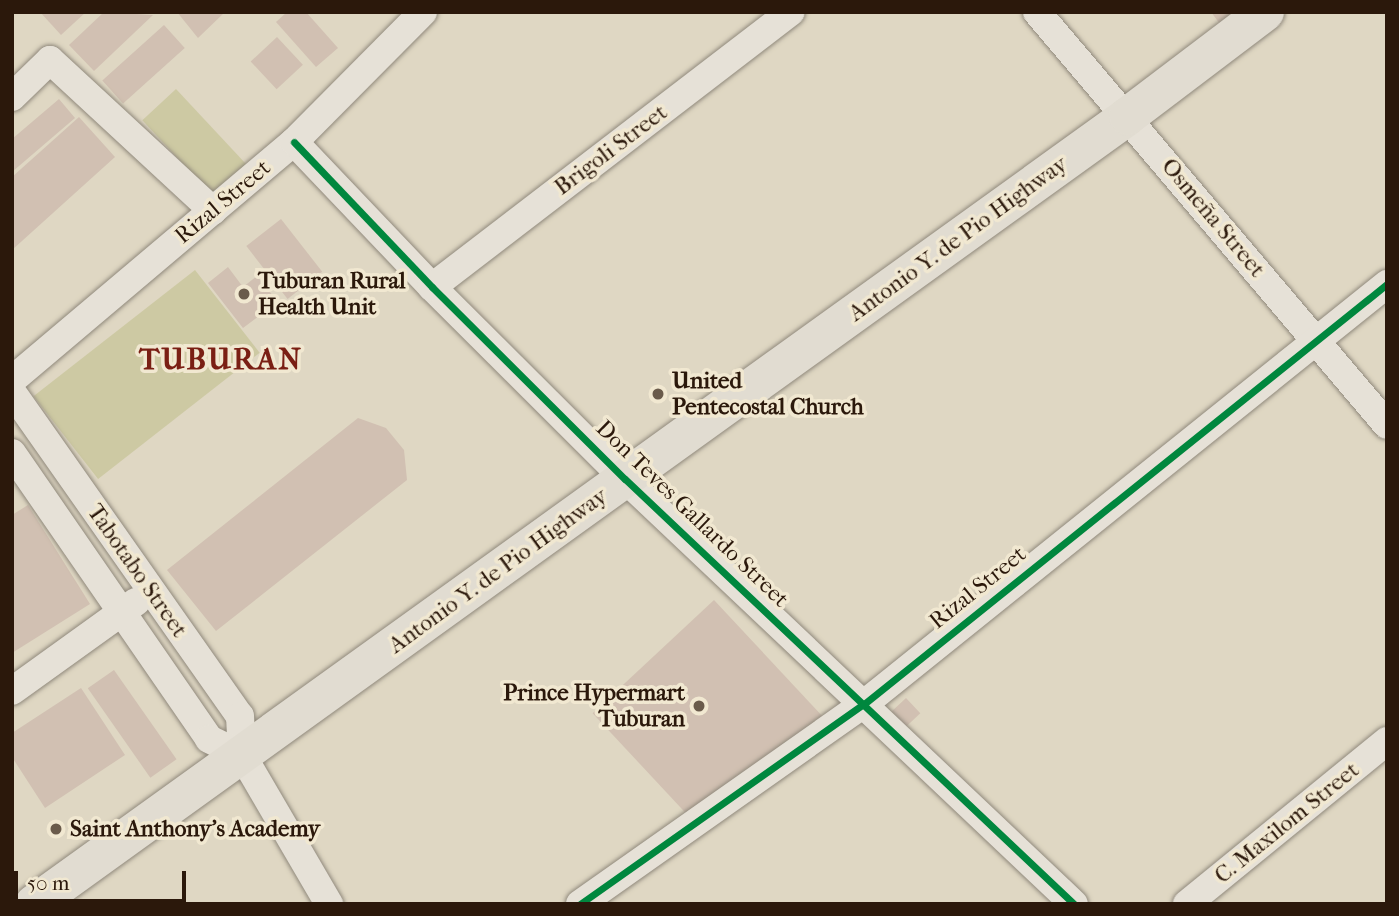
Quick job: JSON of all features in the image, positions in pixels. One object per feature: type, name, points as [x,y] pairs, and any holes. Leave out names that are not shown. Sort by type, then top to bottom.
[{"type":"highway","name":"Antonio Y. de Pio Highway","points":[[34,904],[1128,116],[1265,12]]},
{"type":"street","name":"Rizal Street","points":[[12,380],[295,142],[423,12]]},
{"type":"street","name":"Brigoli Street","points":[[432,287],[791,12]]},
{"type":"street","name":"Osmeña Street","points":[[1037,12],[1128,116],[1387,425]]},
{"type":"street","points":[[12,97],[50,60],[213,211]]},
{"type":"street","name":"Don Teves Gallardo Street","points":[[295,142],[432,287],[625,479],[1074,904]]},
{"type":"street","name":"Rizal Street","points":[[580,904],[864,705],[1387,284]]},
{"type":"street","name":"Tabotabo Street","points":[[12,392],[150,592],[240,716],[242,755],[329,904]]},
{"type":"street","name":"Tabotabo Street","points":[[12,453],[209,739],[242,755]]},
{"type":"street","points":[[15,684],[150,592]]},
{"type":"street","points":[[184,706],[216,682]]},
{"type":"street","name":"C. Maxilom Street","points":[[1186,904],[1387,741]]},
{"type":"shaded area","points":[[176,89],[246,164],[213,196],[142,120]]},
{"type":"shaded area","points":[[195,270],[260,353],[98,479],[33,396]]},
{"type":"building","points":[[40,12],[86,12],[61,35]]},
{"type":"building","points":[[104,12],[153,15],[94,71],[69,45]]},
{"type":"building","points":[[177,12],[225,12],[198,38]]},
{"type":"building","points":[[287,12],[306,12],[338,48],[316,67],[276,22]]},
{"type":"building","points":[[1211,12],[1245,12],[1223,28]]},
{"type":"building","points":[[164,25],[185,48],[123,104],[102,81]]},
{"type":"building","points":[[277,37],[303,65],[277,89],[251,62]]},
{"type":"building","points":[[59,99],[75,118],[12,172],[12,139]]},
{"type":"building","points":[[79,117],[115,157],[12,250],[12,177]]},
{"type":"building","points":[[281,219],[322,272],[288,299],[246,246]]},
{"type":"building","name":"Tuburan Rural Health Unit","points":[[228,267],[243,287],[257,276],[278,302],[243,328],[208,283]]},
{"type":"building","points":[[358,418],[386,428],[404,450],[407,480],[216,631],[167,570]]},
{"type":"building","points":[[28,505],[90,604],[12,653],[12,515]]},
{"type":"building","name":"Prince Hypermart Tuburan","points":[[714,600],[822,716],[701,829],[593,713]]},
{"type":"building","points":[[114,670],[177,759],[150,778],[88,688]]},
{"type":"building","points":[[81,688],[125,755],[45,808],[12,757],[12,733]]},
{"type":"building","points":[[906,698],[920,713],[904,729],[889,714]]},
{"type":"cycle path","points":[[294,142],[432,287],[625,479],[1074,904]]},
{"type":"cycle path","points":[[580,904],[864,704],[1387,284]]},
{"type":"place","name":"Tuburan Rural Health Unit","points":[[244,294]]},
{"type":"place","name":"United Pentecostal Church","points":[[658,394]]},
{"type":"place","name":"Prince Hypermart Tuburan","points":[[699,706]]},
{"type":"place","name":"Saint Anthony's Academy","points":[[56,829]]},
{"type":"district","name":"TUBURAN","points":[[221,360]]}]
